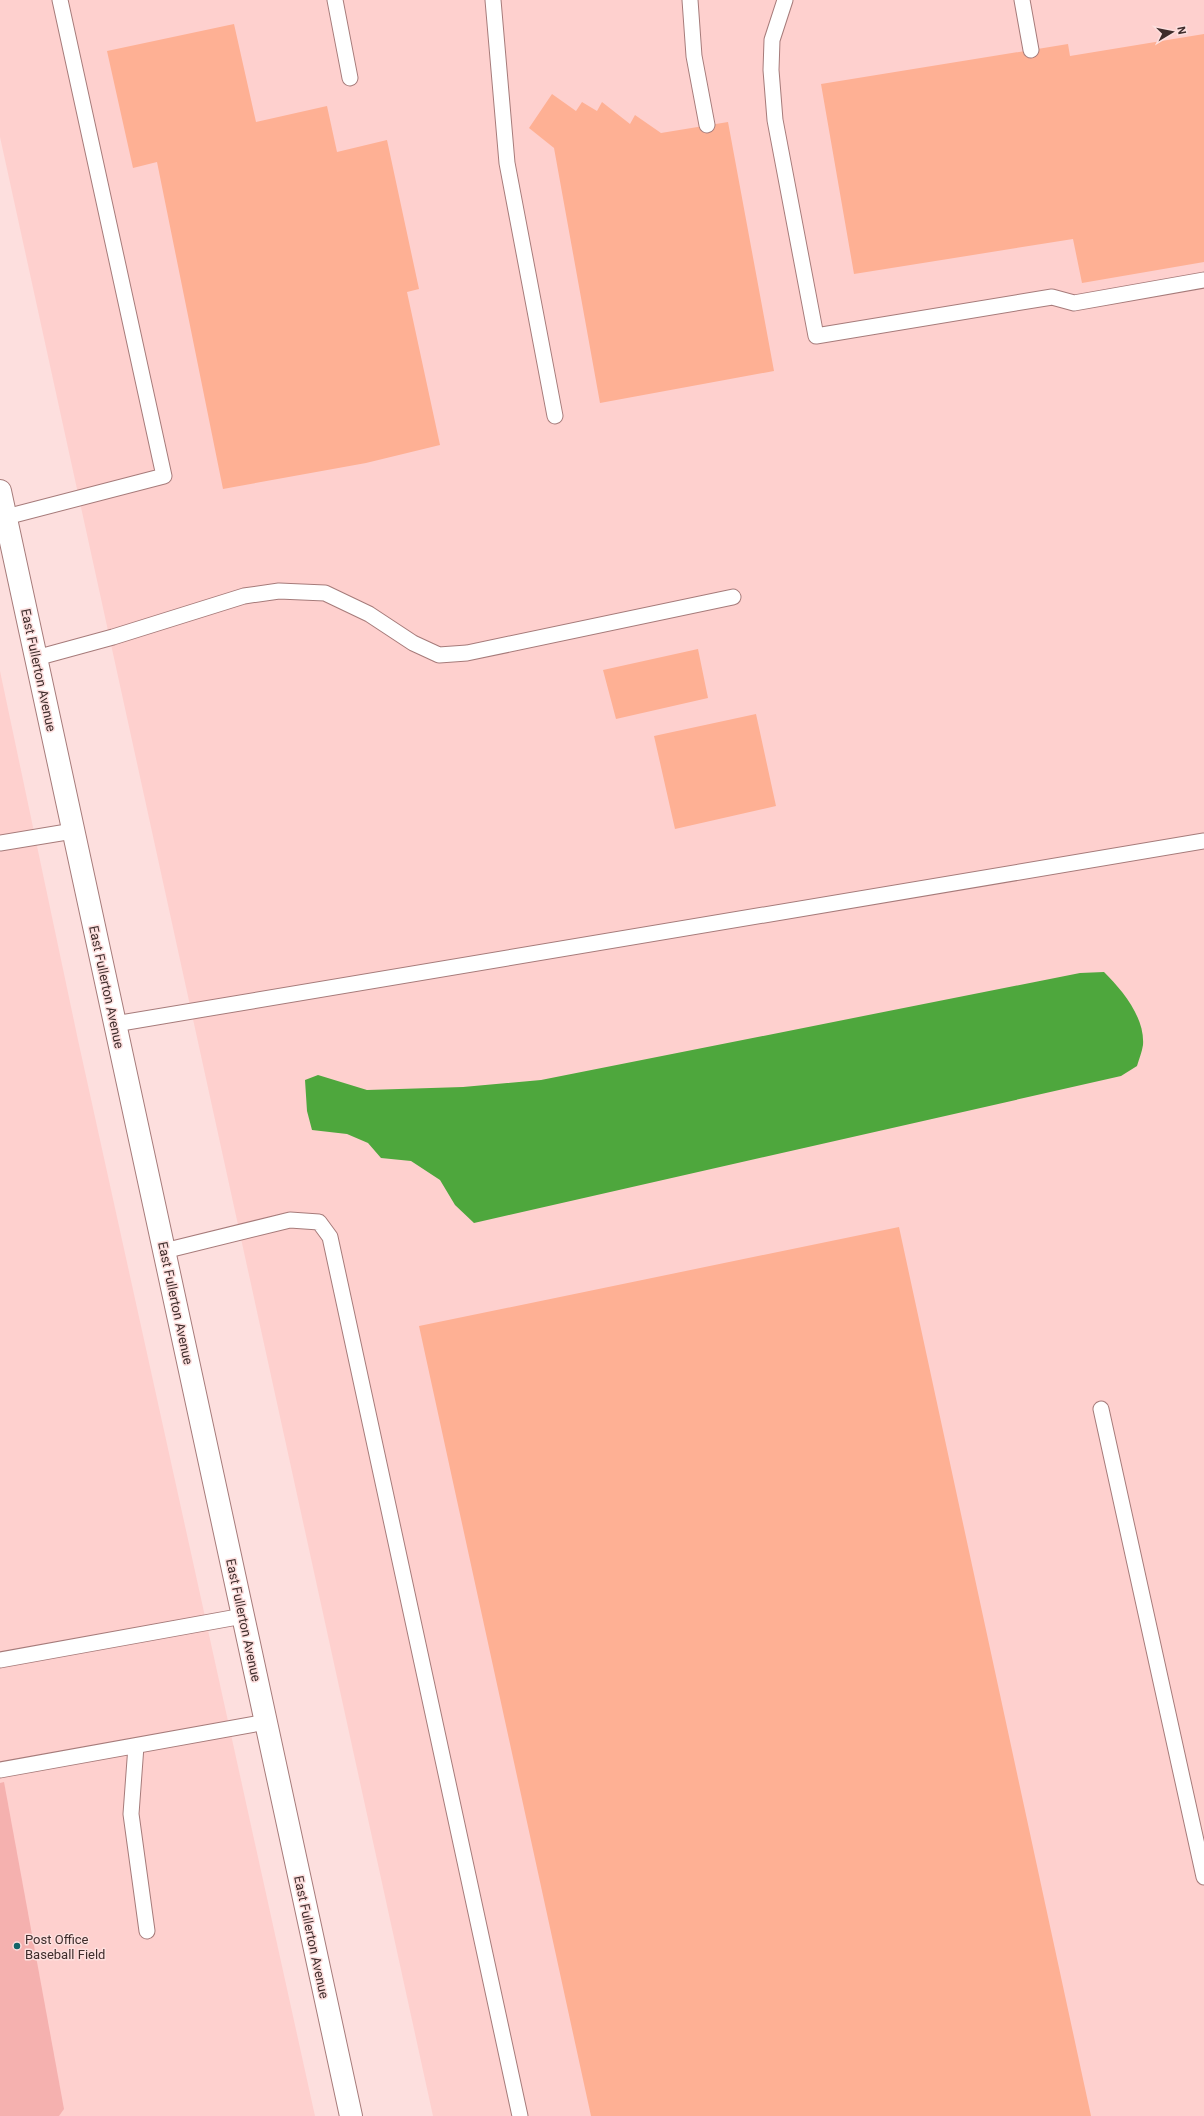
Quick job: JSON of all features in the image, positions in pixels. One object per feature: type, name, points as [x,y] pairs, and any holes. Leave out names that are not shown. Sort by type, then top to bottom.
[{"type":"street","name":"East Fullerton Avenue","points":[[0,491],[351,2116]]},
{"type":"lane","points":[[6,517],[164,476],[60,0]]},
{"type":"lane","points":[[335,0],[350,78]]},
{"type":"lane","points":[[493,0],[507,163],[555,416]]},
{"type":"lane","points":[[690,0],[694,56],[707,125]]},
{"type":"lane","points":[[785,0],[772,40],[771,70],[775,120],[816,336],[1052,297],[1074,303],[1204,280]]},
{"type":"lane","points":[[1022,0],[1031,50]]},
{"type":"lane","points":[[36,658],[113,637],[244,596],[279,591],[325,593],[369,614],[413,643],[439,655],[467,653],[733,597]]},
{"type":"lane","points":[[0,843],[73,831]]},
{"type":"lane","points":[[115,1024],[1204,841]]},
{"type":"lane","points":[[164,1251],[290,1220],[319,1222],[330,1237],[520,2116]]},
{"type":"lane","points":[[1101,1409],[1204,1877]]},
{"type":"lane","points":[[0,1660],[243,1616]]},
{"type":"lane","points":[[0,1770],[266,1722]]},
{"type":"lane","points":[[136,1746],[131,1814],[147,1931]]},
{"type":"shaded area","points":[[0,0],[1204,0],[1204,2116],[433,2116],[0,137]]},
{"type":"shaded area","points":[[0,671],[78,1040],[315,2116],[0,2116]]},
{"type":"shaded area","points":[[1104,972],[1118,987],[1131,1005],[1140,1024],[1143,1035],[1143,1048],[1137,1066],[1121,1076],[474,1223],[455,1205],[440,1180],[411,1161],[381,1158],[368,1143],[347,1134],[312,1130],[307,1111],[305,1080],[318,1075],[367,1090],[463,1087],[541,1080],[1080,973]]},
{"type":"shaded area","name":"Post Office Baseball Field","points":[[4,1782],[64,2109],[59,2116],[0,2116],[0,1783]]},
{"type":"building","points":[[234,24],[256,122],[327,106],[337,152],[387,140],[419,289],[407,292],[440,445],[366,463],[223,489],[157,162],[133,168],[107,51]]},
{"type":"building","points":[[1204,34],[1204,262],[1082,283],[1073,239],[854,274],[821,84],[1068,44],[1070,56]]},
{"type":"building","points":[[552,94],[576,111],[582,102],[597,111],[602,102],[630,124],[635,115],[661,133],[728,122],[774,371],[600,403],[554,148],[529,128]]},
{"type":"building","points":[[698,649],[708,698],[616,719],[603,670]]},
{"type":"building","points":[[756,714],[776,806],[675,829],[654,736]]},
{"type":"building","points":[[899,1227],[1091,2116],[591,2116],[419,1326]]},
{"type":"place","name":"Post Office Baseball Field","points":[[17,1946]]}]
